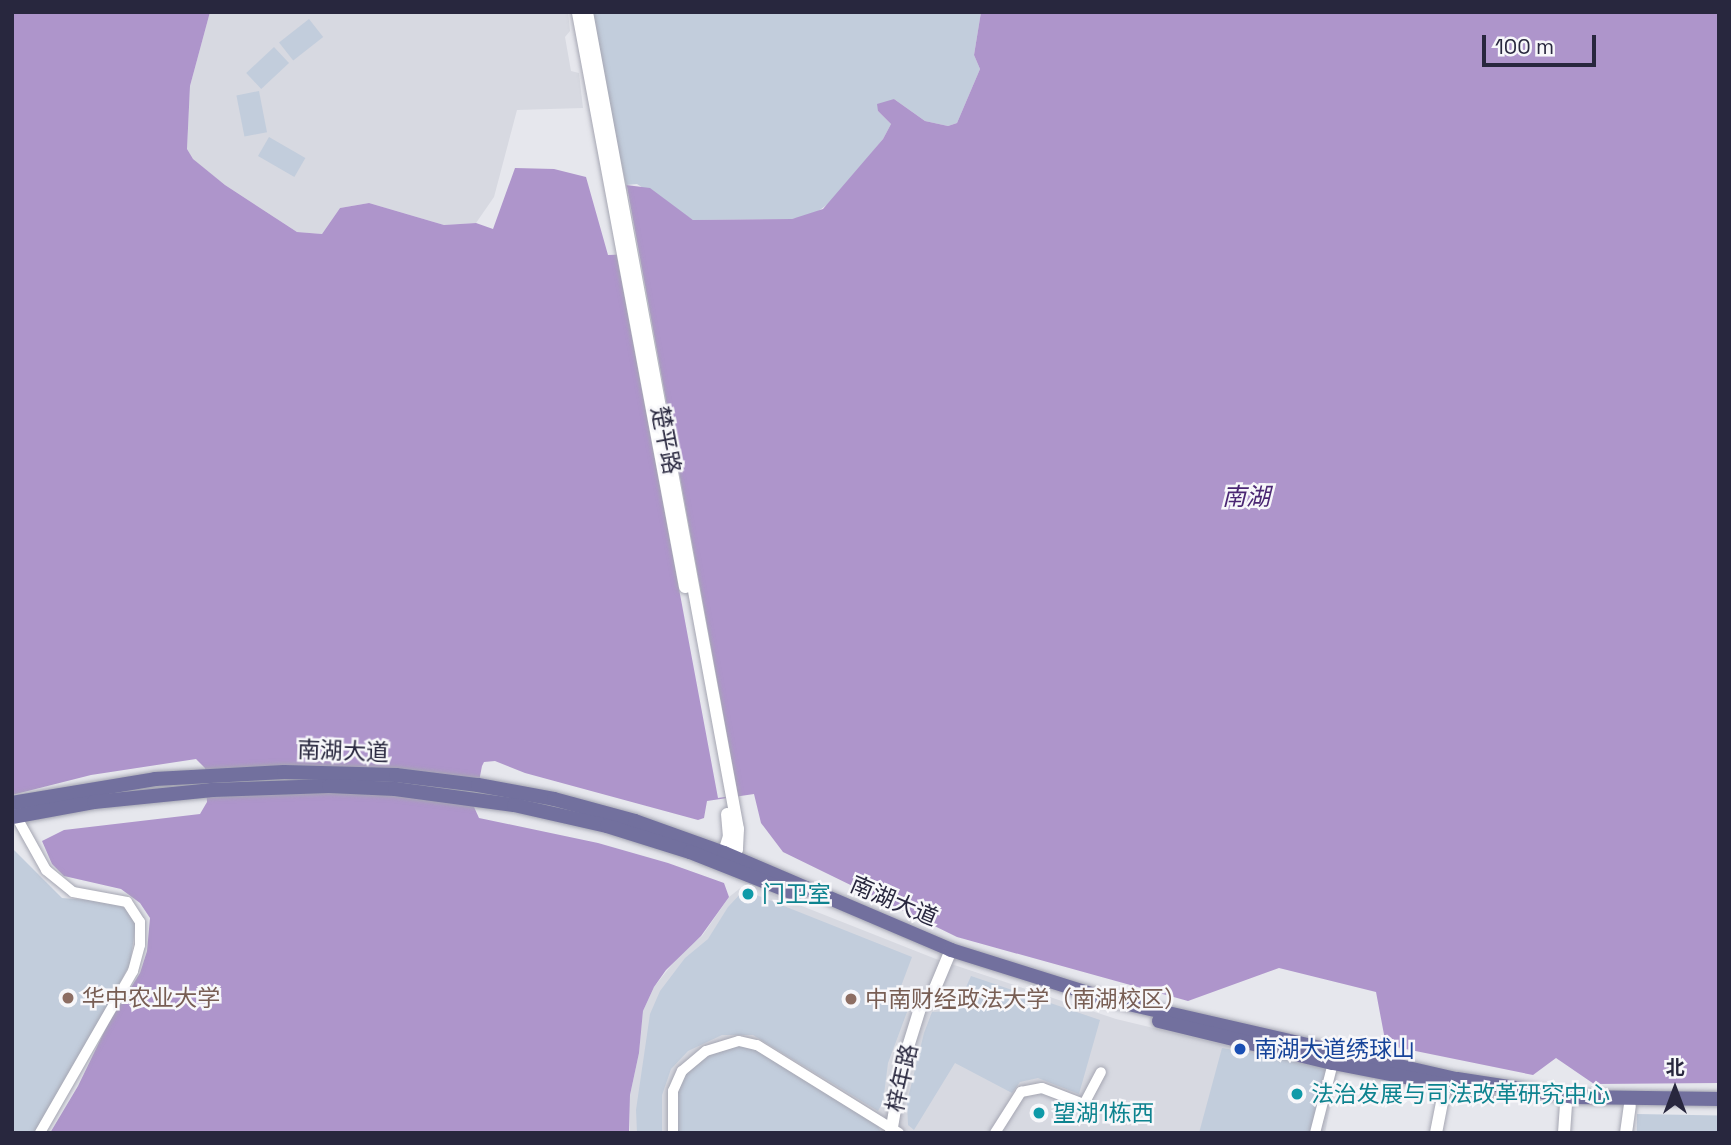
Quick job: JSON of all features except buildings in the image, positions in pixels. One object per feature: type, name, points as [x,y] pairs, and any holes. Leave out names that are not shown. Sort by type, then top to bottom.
[{"type":"main road","name":"楚平路","points":[[578,12],[599,105],[728,797],[739,839],[727,860]]},
{"type":"main road","name":"楚平路","points":[[587,12],[599,105]]},
{"type":"main road","name":"南湖大道","points":[[13,810],[285,786],[476,792],[727,860],[949,953],[1109,1009],[1445,1087],[1566,1105],[1719,1108]]},
{"type":"main road","name":"南湖大道","points":[[949,953],[1111,1000],[1457,1079],[1574,1097],[1719,1099]]},
{"type":"main road","name":"梓年路","points":[[894,1131],[903,1063],[922,1002],[929,1000],[933,993],[949,953]]},
{"type":"main road","points":[[1436,1133],[1445,1087]]},
{"type":"main road","points":[[1564,1133],[1566,1105]]},
{"type":"main road","points":[[1626,1133],[1630,1106]]},
{"type":"street","points":[[13,810],[27,840],[46,870],[73,892],[127,902],[140,922],[140,945],[133,971],[40,1133]]},
{"type":"street","points":[[673,1133],[672,1098],[676,1080],[682,1071],[706,1051],[739,1041],[757,1045],[894,1131]]},
{"type":"street","points":[[1315,1133],[1333,1063]]},
{"type":"street","points":[[995,1133],[1021,1093],[1042,1088],[1084,1104],[1101,1073]]},
{"type":"shaded area","points":[[210,12],[568,12],[570,31],[565,37],[571,71],[579,73],[583,108],[517,110],[494,197],[476,223],[444,225],[369,203],[340,208],[322,234],[297,232],[225,185],[192,159],[187,149],[190,86]]},
{"type":"shaded area","points":[[981,12],[974,55],[980,69],[957,123],[948,126],[925,121],[894,99],[878,111],[891,124],[883,139],[832,201],[813,215],[792,219],[693,220],[637,184],[626,185],[590,13]]},
{"type":"shaded area","points":[[309,19],[323,37],[293,61],[279,42]]},
{"type":"shaded area","points":[[274,47],[289,63],[261,89],[246,73]]},
{"type":"shaded area","points":[[259,91],[267,132],[244,137],[236,95]]},
{"type":"shaded area","points":[[269,137],[305,158],[294,177],[258,156]]},
{"type":"shaded area","name":"华中农业大学","points":[[12,848],[62,898],[114,902],[126,909],[136,923],[130,964],[63,1089],[34,1133],[12,1133]]},
{"type":"shaded area","name":"中南财经政法大学（南湖校区）","points":[[749,885],[936,959],[1116,1019],[1337,1072],[1325,1133],[630,1133],[630,1095],[639,1053],[643,1011],[654,987],[681,953],[702,936],[729,897],[743,886]]},
{"type":"shaded area","points":[[744,890],[912,957],[900,989],[910,1004],[888,1063],[883,1102],[878,1111],[753,1035],[722,1035],[688,1051],[671,1069],[662,1095],[662,1133],[637,1133],[636,1110],[650,1014],[660,991],[685,958],[708,939],[728,907]]},
{"type":"shaded area","points":[[971,976],[1100,1020],[1079,1094],[1038,1078],[1020,1082],[1012,1093],[955,1063],[914,1130],[908,1125],[907,1102],[924,1033],[932,1012],[951,1011],[958,1005]]},
{"type":"shaded area","points":[[739,1044],[754,1048],[878,1126],[881,1133],[677,1133],[676,1087],[683,1075],[700,1058]]},
{"type":"shaded area","points":[[1222,1048],[1330,1067],[1316,1133],[1199,1133]]},
{"type":"shaded area","points":[[1637,1114],[1719,1115],[1719,1133],[1637,1133]]},
{"type":"water","name":"南湖","points":[[12,12],[210,12],[190,86],[187,149],[193,159],[225,185],[297,232],[322,234],[340,208],[369,203],[444,225],[476,223],[493,229],[515,168],[554,169],[586,177],[608,255],[638,254],[626,185],[650,188],[693,220],[792,219],[823,209],[883,139],[891,124],[878,111],[877,104],[894,99],[925,121],[948,126],[957,123],[980,69],[974,55],[981,12],[1719,12],[1719,1083],[1594,1084],[1556,1058],[1533,1075],[1386,1045],[1376,992],[1279,968],[1188,1001],[957,937],[783,852],[761,823],[754,794],[707,801],[704,818],[698,820],[525,773],[495,761],[484,762],[482,766],[474,807],[479,818],[598,843],[668,863],[724,883],[729,897],[701,936],[666,970],[654,987],[643,1011],[639,1053],[630,1095],[629,1133],[50,1133],[78,1086],[108,1024],[140,973],[147,951],[150,918],[140,903],[121,889],[64,876],[52,864],[42,841],[64,830],[200,814],[207,802],[205,768],[196,759],[91,775],[12,795]]},
{"type":"pier","points":[[626,181],[738,795],[718,798],[616,251],[634,251]]},
{"type":"place","name":"门卫室","points":[[748,894]]},
{"type":"place","name":"华中农业大学","points":[[68,998]]},
{"type":"place","name":"中南财经政法大学（南湖校区）","points":[[851,999]]},
{"type":"place","name":"南湖大道绣球山","points":[[1240,1049]]},
{"type":"place","name":"法治发展与司法改革研究中心","points":[[1297,1094]]},
{"type":"place","name":"望湖1栋西","points":[[1039,1113]]}]
